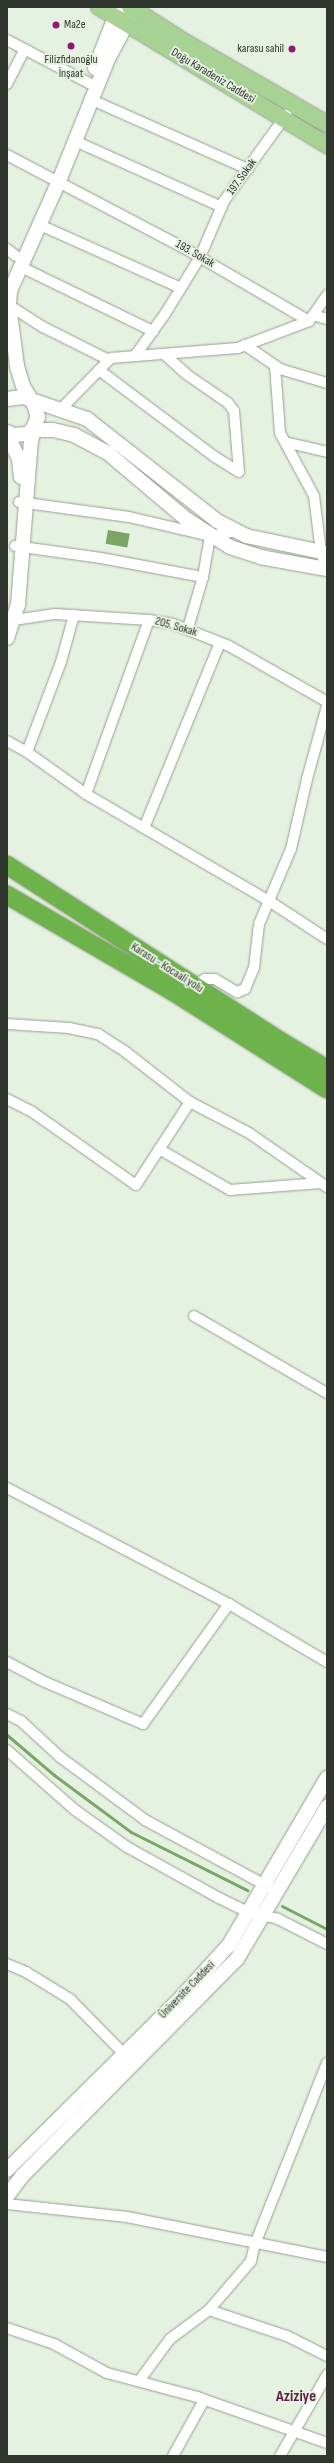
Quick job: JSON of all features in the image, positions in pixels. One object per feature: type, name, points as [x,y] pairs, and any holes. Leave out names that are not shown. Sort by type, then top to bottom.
[{"type":"highway","name":"Karasu - Kocaali yolu","points":[[7,865],[327,1069]]},
{"type":"highway","name":"Karasu - Kocaali yolu","points":[[7,895],[172,991],[327,1089]]},
{"type":"main road","name":"Doğu Karadeniz Caddesi","points":[[99,7],[125,13],[183,41],[327,124]]},
{"type":"main road","name":"Doğu Karadeniz Caddesi","points":[[125,13],[284,119],[327,145]]},
{"type":"main road","points":[[22,503],[37,411],[29,400],[17,366],[8,305],[15,257],[40,225],[89,83],[125,13]]},
{"type":"main road","points":[[7,276],[15,257],[75,141],[125,13]]},
{"type":"main road","points":[[7,399],[17,396],[61,409],[87,419],[217,521],[236,531],[286,546],[324,553]]},
{"type":"main road","points":[[7,434],[20,435],[34,428],[74,435],[109,454],[164,502],[210,536],[230,547],[260,556],[327,569]]},
{"type":"main road","points":[[7,434],[16,449],[22,470],[22,503],[19,546],[7,638]]},
{"type":"main road","name":"Üniversite Caddesi","points":[[7,2170],[209,1968],[229,1945],[263,1884],[327,1778]]},
{"type":"main road","points":[[7,2196],[22,2176],[223,1975],[237,1959],[327,1807]]},
{"type":"street","points":[[7,40],[89,83]]},
{"type":"street","points":[[7,84],[25,49]]},
{"type":"street","points":[[92,100],[248,169]]},
{"type":"street","name":"197. Sokak","points":[[135,356],[153,331],[200,257],[222,207],[295,105]]},
{"type":"street","points":[[75,141],[222,207]]},
{"type":"street","name":"193. Sokak","points":[[7,155],[55,178],[311,318],[327,319]]},
{"type":"street","points":[[40,225],[181,288]]},
{"type":"street","points":[[15,257],[153,331]]},
{"type":"street","points":[[61,409],[111,358],[238,348],[311,318],[327,295]]},
{"type":"street","points":[[8,305],[43,326],[109,360]]},
{"type":"street","points":[[245,345],[275,366],[327,383]]},
{"type":"street","points":[[99,370],[214,457],[239,472],[234,411],[228,403],[186,374],[164,354]]},
{"type":"street","points":[[275,366],[280,433],[314,496],[327,569]]},
{"type":"street","points":[[285,442],[327,452]]},
{"type":"street","points":[[22,503],[129,517],[210,536],[236,531]]},
{"type":"street","points":[[188,628],[203,577],[210,536]]},
{"type":"street","points":[[19,546],[203,577]]},
{"type":"street","name":"205. Sokak","points":[[9,621],[55,614],[149,620],[188,628],[220,643],[327,702]]},
{"type":"street","points":[[27,752],[60,662],[74,615]]},
{"type":"street","points":[[86,794],[149,620]]},
{"type":"street","points":[[144,828],[220,643]]},
{"type":"street","points":[[195,985],[205,979],[215,979],[237,992],[245,988],[254,968],[259,924],[292,849],[307,779],[327,706]]},
{"type":"street","points":[[7,741],[27,752],[86,794],[270,901],[327,939]]},
{"type":"street","points":[[7,1024],[69,1028],[98,1034],[127,1053],[190,1102],[249,1133],[324,1185]]},
{"type":"street","points":[[7,1099],[31,1111],[136,1185],[190,1102]]},
{"type":"street","points":[[159,1149],[230,1190],[324,1185]]},
{"type":"street","points":[[194,1316],[327,1393]]},
{"type":"street","points":[[7,1488],[229,1604],[327,1662]]},
{"type":"street","points":[[7,1662],[45,1682],[143,1724],[229,1604]]},
{"type":"street","points":[[7,1714],[21,1721],[60,1757],[145,1820],[278,1891]]},
{"type":"street","points":[[8,1754],[75,1810],[127,1846],[219,1898],[248,1912],[278,1919],[327,1944]]},
{"type":"street","points":[[7,1964],[26,1972],[70,1999],[124,2054]]},
{"type":"street","points":[[139,2381],[170,2339],[208,2310],[251,2261],[255,2244],[327,2063]]},
{"type":"street","points":[[7,2204],[127,2217],[255,2244],[327,2257]]},
{"type":"street","points":[[208,2310],[287,2336],[327,2356]]},
{"type":"street","points":[[7,2328],[54,2344],[107,2373],[204,2400],[294,2430],[327,2443]]},
{"type":"street","points":[[280,2456],[327,2375]]},
{"type":"street","points":[[173,2456],[204,2400]]},
{"type":"shaded area","points":[[108,530],[130,534],[127,548],[106,544]]},
{"type":"waterway","points":[[7,1735],[54,1775],[131,1832],[247,1890]]},
{"type":"waterway","points":[[282,1906],[327,1929]]},
{"type":"place","name":"Ma2e","points":[[56,25]]},
{"type":"place","name":"Filizfidanoğlu İnşaat","points":[[71,46]]},
{"type":"place","name":"karasu sahil","points":[[292,49]]},
{"type":"district","name":"Aziziye","points":[[296,2397]]}]
